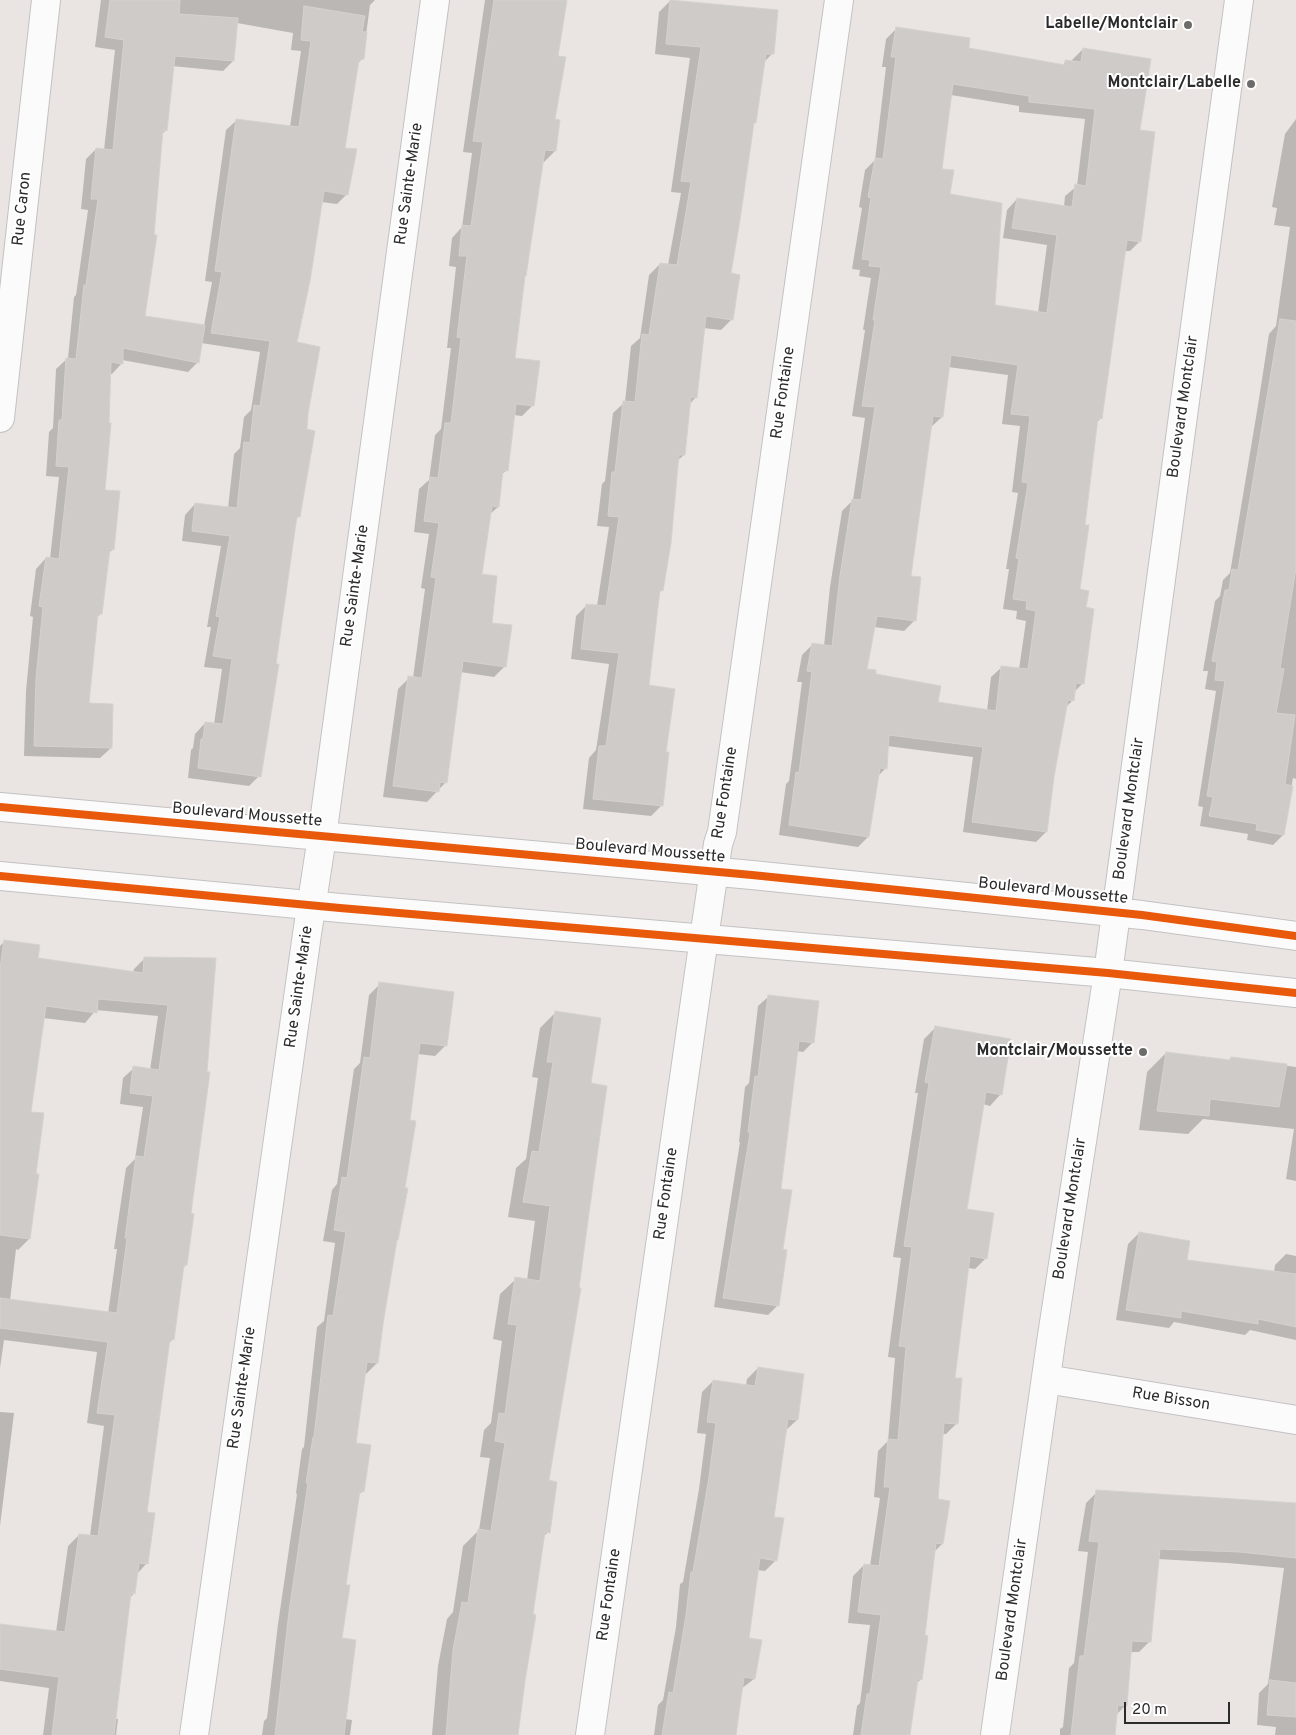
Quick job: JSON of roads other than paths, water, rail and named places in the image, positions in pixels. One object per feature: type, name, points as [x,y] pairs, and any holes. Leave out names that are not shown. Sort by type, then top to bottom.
[{"type":"street","name":"Rue Caron","points":[[0,418],[46,0]]},
{"type":"street","name":"Rue Sainte-Marie","points":[[194,1735],[322,837],[435,0]]},
{"type":"street","name":"Rue Fontaine","points":[[590,1735],[704,938],[718,844],[722,832],[839,0]]},
{"type":"street","name":"Boulevard Montclair","points":[[995,1735],[1046,1379],[1117,912],[1239,0]]},
{"type":"street","name":"Boulevard Moussette","points":[[0,807],[715,872],[1117,912],[1296,936]]},
{"type":"street","points":[[0,876],[657,936],[704,938],[750,944],[1108,973],[1296,993]]},
{"type":"street","name":"Rue Bisson","points":[[1046,1379],[1296,1420]]},
{"type":"place","name":"Labelle/Montclair","points":[[1188,25]]},
{"type":"place","name":"Montclair/Labelle","points":[[1251,84]]},
{"type":"place","name":"Montclair/Moussette","points":[[1143,1052]]}]
